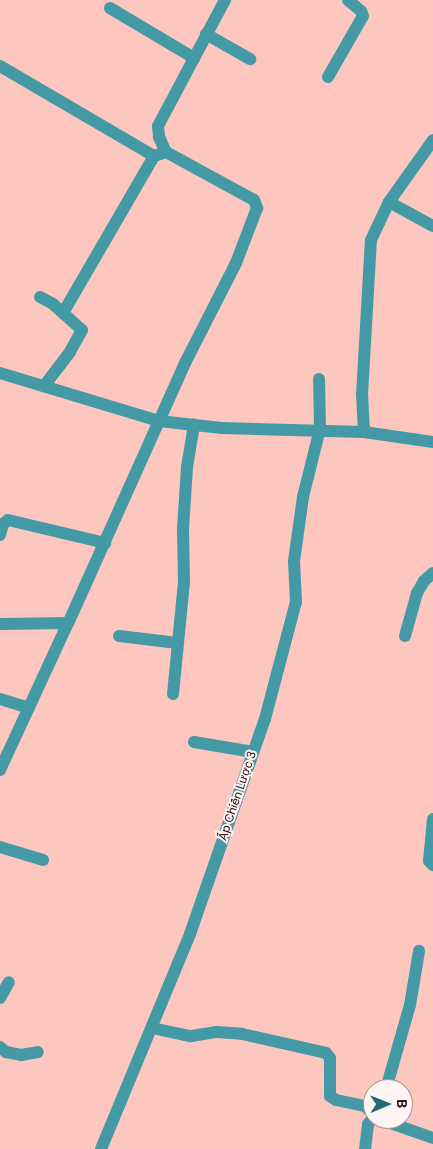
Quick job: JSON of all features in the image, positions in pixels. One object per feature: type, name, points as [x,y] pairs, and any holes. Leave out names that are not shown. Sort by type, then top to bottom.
[{"type":"street","points":[[63,313],[160,154],[158,126],[225,0]]},
{"type":"street","points":[[328,77],[363,16],[362,10],[348,0]]},
{"type":"street","points":[[110,8],[194,58]]},
{"type":"street","points":[[206,34],[250,59]]},
{"type":"street","points":[[0,66],[160,154],[254,200],[257,208],[236,263],[186,361],[0,770]]},
{"type":"street","points":[[364,432],[362,396],[368,316],[369,255],[372,240],[389,202],[433,140]]},
{"type":"street","points":[[389,202],[433,226]]},
{"type":"street","points":[[40,297],[81,328],[81,333],[44,386]]},
{"type":"street","points":[[0,373],[44,386],[60,393],[160,421],[222,428],[320,429],[364,432],[433,442]]},
{"type":"street","name":"Ấp Chiến Lược 3","points":[[101,1149],[190,934],[247,751],[265,719],[296,602],[294,561],[299,518],[320,429],[319,380]]},
{"type":"street","points":[[173,694],[184,582],[183,529],[187,467],[194,425]]},
{"type":"street","points":[[0,535],[3,524],[8,520],[104,543]]},
{"type":"street","points":[[405,636],[417,592],[424,581],[433,573]]},
{"type":"street","points":[[0,624],[68,622]]},
{"type":"street","points":[[119,636],[178,643]]},
{"type":"street","points":[[0,699],[29,708]]},
{"type":"street","points":[[194,742],[247,751]]},
{"type":"street","points":[[433,819],[429,861],[433,865]]},
{"type":"street","points":[[0,847],[43,860]]},
{"type":"street","points":[[389,1079],[410,1005],[419,951]]},
{"type":"street","points":[[0,998],[9,982]]},
{"type":"street","points":[[152,1028],[191,1036],[216,1032],[242,1034],[318,1050],[326,1053],[330,1058],[330,1096],[336,1100],[363,1106]]},
{"type":"street","points":[[0,1047],[6,1052],[22,1055],[38,1052]]},
{"type":"street","points":[[365,1149],[367,1129]]},
{"type":"street","points":[[409,1129],[433,1138]]}]
